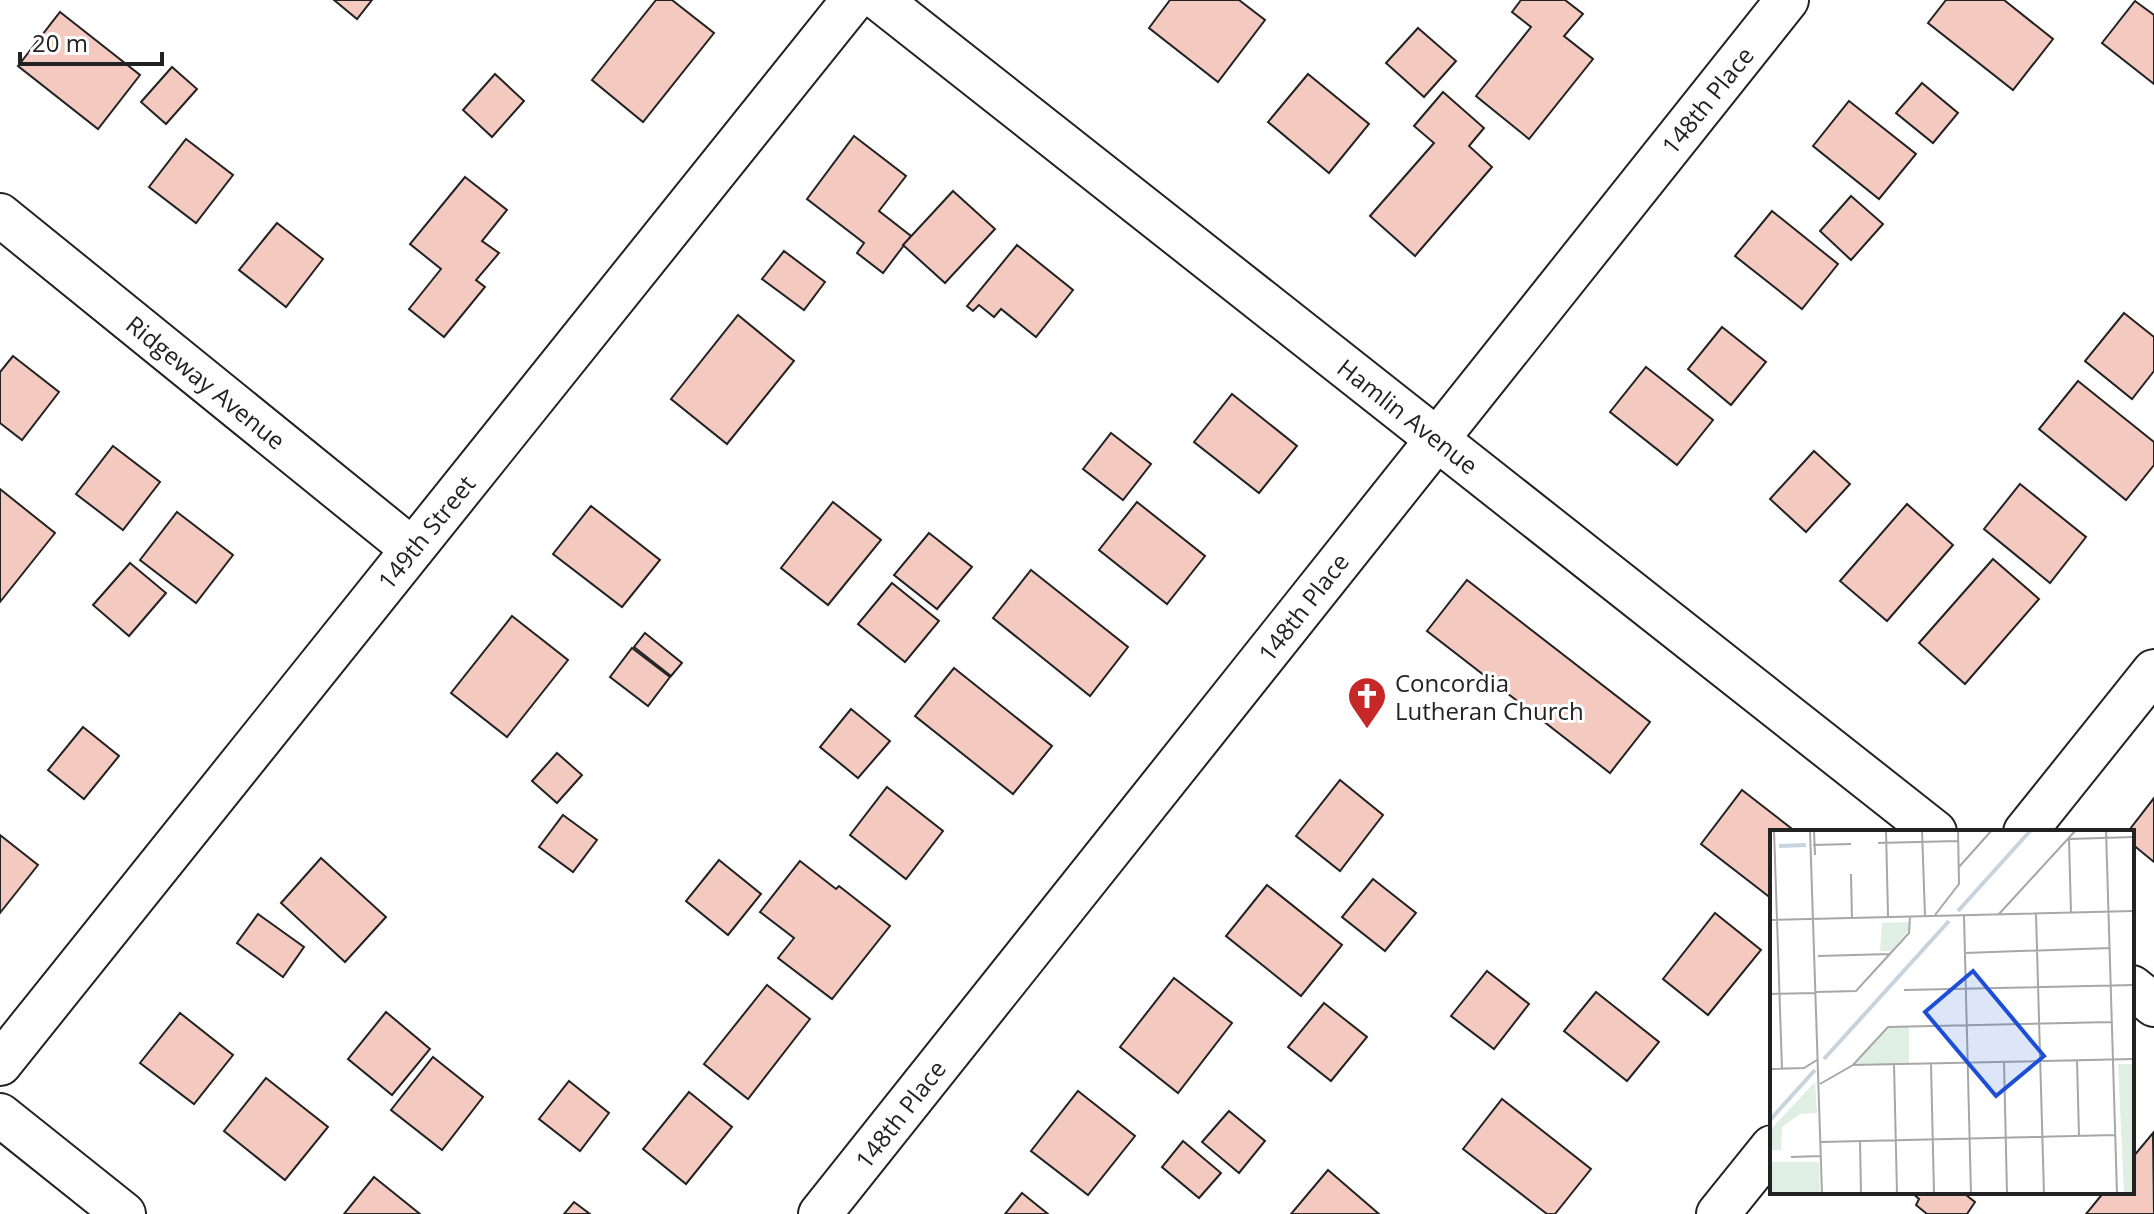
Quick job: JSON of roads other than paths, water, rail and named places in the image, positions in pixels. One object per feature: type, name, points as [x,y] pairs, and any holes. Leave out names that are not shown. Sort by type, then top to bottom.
[{"type":"street","name":"149th Street","points":[[0,1064],[853,0]]},
{"type":"street","name":"Hamlin Avenue","points":[[880,0],[1932,830]]},
{"type":"street","name":"148th Place","points":[[820,1214],[1787,0]]},
{"type":"street","name":"Ridgeway Avenue","points":[[0,215],[412,549]]},
{"type":"street","points":[[2027,830],[2154,671]]},
{"type":"street","points":[[2134,989],[2154,1005]]},
{"type":"street","points":[[0,1115],[124,1214]]},
{"type":"street","points":[[1718,1214],[1770,1149]]},
{"type":"place","name":"Concordia Lutheran Church","points":[[1367,730]]}]
